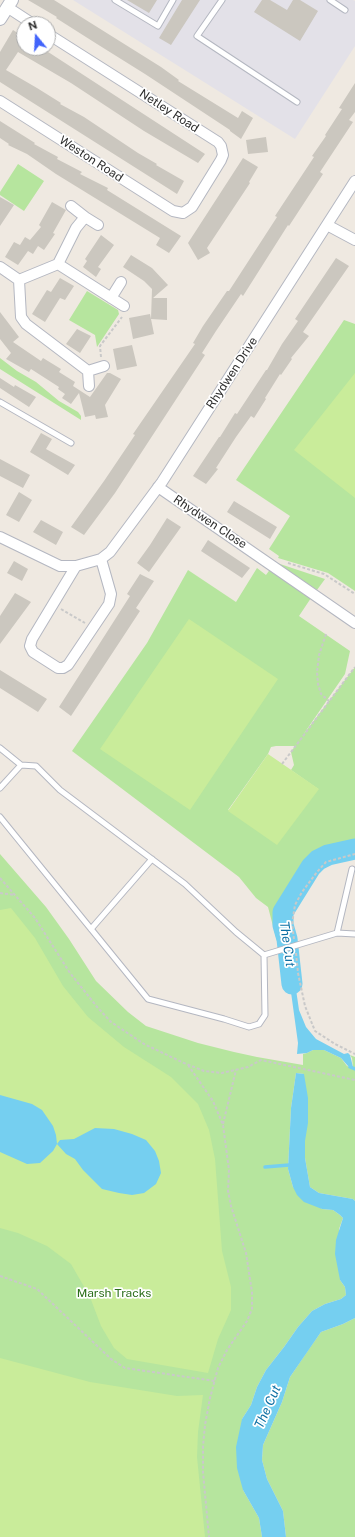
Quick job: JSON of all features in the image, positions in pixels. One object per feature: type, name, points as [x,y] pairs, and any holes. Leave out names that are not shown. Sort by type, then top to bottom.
[{"type":"street","points":[[0,19],[9,4],[23,16]]},
{"type":"street","name":"Netley Road","points":[[56,39],[218,142],[221,146],[224,155],[192,207],[183,213]]},
{"type":"street","name":"Weston Road","points":[[0,101],[173,211],[183,213]]},
{"type":"street","name":"Rhydwen Drive","points":[[0,537],[60,566],[76,566],[101,559],[110,552],[158,487],[355,181]]},
{"type":"street","points":[[71,206],[98,225]]},
{"type":"street","points":[[19,280],[58,264],[76,228],[85,217]]},
{"type":"street","points":[[327,225],[355,240]]},
{"type":"street","points":[[58,264],[124,306]]},
{"type":"street","points":[[0,267],[19,280]]},
{"type":"street","points":[[19,280],[21,317],[26,324],[88,371],[89,386]]},
{"type":"street","points":[[111,298],[121,282]]},
{"type":"street","points":[[88,371],[102,366]]},
{"type":"street","name":"Rhydwen Close","points":[[158,487],[355,623]]},
{"type":"street","points":[[76,566],[32,640],[30,646],[33,652],[58,668],[63,668],[68,664],[109,604],[111,594],[101,559]]},
{"type":"lane","points":[[115,0],[158,26],[173,0]]},
{"type":"lane","points":[[222,0],[197,36],[297,102]]},
{"type":"lane","points":[[330,0],[345,10]]},
{"type":"lane","points":[[0,402],[71,443]]},
{"type":"lane","points":[[0,748],[21,765],[36,766],[60,790],[186,884],[236,932],[264,955]]},
{"type":"lane","points":[[0,788],[21,765]]},
{"type":"lane","points":[[0,816],[148,999],[249,1027],[259,1024],[264,1015],[264,955]]},
{"type":"lane","points":[[91,929],[152,859]]},
{"type":"lane","points":[[337,932],[352,869]]},
{"type":"lane","points":[[264,955],[337,932],[355,934]]},
{"type":"path","points":[[102,366],[100,346],[122,316],[124,306]]},
{"type":"path","points":[[283,562],[324,574],[355,594]]},
{"type":"path","points":[[53,604],[93,628]]},
{"type":"path","points":[[326,634],[319,655],[317,672],[322,694],[329,701]]},
{"type":"path","points":[[282,764],[355,667]]},
{"type":"path","points":[[294,946],[292,924],[295,905],[302,892],[326,862],[355,854]]},
{"type":"path","points":[[0,878],[36,918],[70,973],[98,1008],[111,1022],[144,1044],[204,1071],[222,1073],[248,1067],[261,1060],[355,1080]]},
{"type":"path","points":[[0,893],[16,895]]},
{"type":"path","points":[[296,952],[298,973],[305,1006],[315,1031],[335,1044],[355,1054]]},
{"type":"path","points":[[188,1065],[213,1101],[223,1125],[228,1157],[228,1191],[231,1206],[246,1253],[251,1279],[252,1310],[247,1321],[226,1350],[218,1368],[205,1425],[202,1446],[209,1537]]},
{"type":"path","points":[[223,1125],[236,1070]]},
{"type":"path","points":[[0,1276],[37,1289],[111,1359],[125,1368],[215,1381]]},
{"type":"shaded area","points":[[73,0],[353,0],[355,1],[355,46],[295,139]]},
{"type":"green space","points":[[18,164],[44,181],[24,211],[0,195],[0,192]]},
{"type":"green space","points":[[87,291],[118,310],[119,314],[97,347],[95,335],[69,320]]},
{"type":"green space","points":[[344,320],[355,324],[355,591],[328,573],[278,558],[279,556],[269,549],[290,516],[236,480]]},
{"type":"green space","points":[[0,358],[17,371],[36,382],[59,401],[78,412],[81,416],[81,420],[0,369]]},
{"type":"green space","points":[[355,373],[355,498],[294,450]]},
{"type":"green space","points":[[277,563],[325,579],[317,590]]},
{"type":"green space","points":[[257,568],[266,575],[271,568],[311,598],[299,616],[350,651],[345,674],[303,735],[355,667],[355,844],[325,852],[312,859],[281,905],[278,921],[284,943],[278,945],[268,907],[256,898],[239,877],[72,751],[147,643],[188,570],[236,602]],"holes":[[[295,746],[291,752],[294,765],[291,770],[318,789],[228,810],[268,754],[271,747]]]},
{"type":"green space","points":[[189,619],[278,679],[190,810],[100,749]]},
{"type":"green space","points":[[268,754],[319,789],[277,845],[228,811]]},
{"type":"green space","name":"Marsh Tracks","points":[[0,854],[46,907],[96,981],[128,1012],[146,1026],[198,1043],[234,1052],[303,1065],[303,1054],[313,1050],[324,1050],[341,1058],[347,1066],[350,1067],[353,1067],[352,1058],[350,1055],[355,1057],[355,1201],[353,1199],[319,1193],[310,1187],[305,1158],[304,1074],[296,1073],[291,1108],[288,1169],[293,1187],[322,1209],[333,1210],[343,1218],[339,1229],[340,1280],[345,1287],[346,1295],[341,1299],[325,1304],[312,1311],[298,1327],[266,1370],[257,1387],[251,1405],[242,1419],[243,1490],[259,1518],[262,1537],[0,1537]]},
{"type":"green space","points":[[11,908],[35,938],[63,986],[88,1017],[124,1047],[171,1077],[198,1104],[209,1130],[215,1159],[222,1251],[231,1287],[231,1310],[218,1339],[208,1373],[127,1359],[114,1348],[101,1326],[90,1297],[71,1264],[47,1246],[18,1233],[0,1228],[0,910]]},
{"type":"green space","points":[[355,1318],[355,1537],[286,1537],[283,1511],[267,1479],[262,1460],[263,1445],[282,1402],[290,1377],[321,1332]]},
{"type":"green space","points":[[0,1358],[90,1382],[177,1396],[203,1395],[198,1432],[197,1457],[205,1537],[0,1537]]},
{"type":"water","points":[[291,955],[299,1010],[306,1027],[316,1039],[344,1054],[348,1053],[350,1055],[353,1067],[348,1066],[341,1058],[324,1050],[313,1050],[307,1053],[297,1054],[298,1043],[286,956]]},
{"type":"water","points":[[296,1073],[304,1074],[308,1098],[308,1123],[305,1141],[305,1158],[310,1187],[319,1193],[353,1199],[355,1201],[355,1318],[321,1332],[290,1377],[282,1402],[263,1445],[262,1460],[267,1479],[283,1511],[286,1537],[262,1537],[259,1518],[243,1490],[237,1468],[236,1447],[242,1419],[251,1405],[257,1387],[266,1370],[298,1327],[312,1311],[325,1304],[341,1299],[346,1295],[345,1287],[340,1280],[335,1254],[336,1240],[343,1218],[333,1210],[322,1209],[304,1202],[297,1195],[293,1187],[288,1169],[291,1108]]},
{"type":"water","points":[[0,1095],[32,1104],[42,1110],[53,1126],[57,1144],[53,1151],[40,1163],[27,1164],[0,1152]]},
{"type":"water","points":[[95,1128],[114,1129],[132,1134],[146,1140],[155,1151],[159,1161],[161,1173],[156,1184],[144,1193],[132,1195],[102,1189],[83,1170],[75,1159],[66,1154],[57,1144],[60,1140],[74,1139]]},
{"type":"building","points":[[28,0],[54,0],[161,67],[179,80],[178,81],[238,118],[242,111],[253,118],[241,139],[230,130],[56,18],[57,17]]},
{"type":"building","points":[[127,0],[157,0],[149,13]]},
{"type":"building","points":[[182,0],[200,0],[171,45],[159,38]]},
{"type":"building","points":[[262,0],[270,0],[287,10],[293,0],[300,0],[318,11],[300,41],[254,12]]},
{"type":"building","points":[[13,30],[16,32],[16,55],[6,70],[61,103],[60,104],[84,117],[157,164],[156,165],[184,181],[177,194],[0,82],[0,52]]},
{"type":"building","points":[[25,56],[54,56],[205,154],[198,163],[144,131],[71,83]]},
{"type":"building","points":[[355,83],[355,112],[349,120],[353,122],[320,172],[323,174],[289,226],[288,225],[243,296],[241,294],[216,331],[202,353],[205,355],[115,493],[84,535],[71,527],[135,435],[133,434],[195,344],[193,343],[203,326],[227,291],[229,291],[277,217],[275,216],[314,157],[312,156],[342,109],[339,108]]},
{"type":"building","points":[[0,121],[35,143],[34,144],[58,157],[57,159],[82,172],[80,174],[108,188],[107,190],[181,236],[169,253],[156,245],[160,238],[56,174],[27,154],[8,145],[9,144],[0,138]]},
{"type":"building","points":[[266,137],[268,152],[248,154],[246,140]]},
{"type":"building","points":[[243,158],[258,167],[249,182],[250,183],[207,248],[210,253],[198,260],[188,243]]},
{"type":"building","points":[[0,197],[14,205],[0,226]]},
{"type":"building","points":[[52,202],[66,210],[53,233],[55,234],[44,250],[38,246],[33,254],[28,251],[18,265],[5,257],[14,242],[20,245],[25,237],[30,240],[41,227],[39,225]]},
{"type":"building","points":[[101,235],[114,245],[98,267],[101,269],[96,277],[83,267],[87,261],[85,259]]},
{"type":"building","points":[[131,255],[152,268],[168,285],[153,298],[167,298],[167,320],[151,319],[152,289],[144,281],[123,267]]},
{"type":"building","points":[[336,258],[349,266],[303,332],[309,336],[291,358],[292,359],[281,375],[280,374],[254,418],[251,416],[236,437],[216,468],[218,469],[206,484],[193,476],[235,413],[237,414],[267,370],[282,344],[298,321],[295,319]]},
{"type":"building","points":[[60,278],[74,286],[65,300],[60,298],[45,322],[32,314],[47,290],[51,292]]},
{"type":"building","points":[[0,312],[19,337],[13,342],[41,361],[43,358],[61,369],[59,372],[75,382],[73,386],[90,397],[107,373],[121,379],[105,405],[108,417],[96,419],[95,415],[85,417],[79,393],[71,404],[62,398],[65,394],[58,389],[59,387],[31,369],[29,372],[6,359],[11,353],[0,339]]},
{"type":"building","points":[[150,314],[154,334],[133,339],[129,318]]},
{"type":"building","points":[[77,329],[91,336],[80,353],[66,344]]},
{"type":"building","points":[[132,345],[137,366],[117,370],[113,349]]},
{"type":"building","points":[[0,378],[14,387],[15,385],[36,397],[29,407],[0,388]]},
{"type":"building","points":[[41,433],[52,439],[46,449],[75,465],[68,475],[30,452]]},
{"type":"building","points":[[0,459],[30,475],[23,488],[0,476]]},
{"type":"building","points":[[19,492],[32,500],[19,522],[6,515]]},
{"type":"building","points":[[234,501],[277,527],[270,539],[227,512]]},
{"type":"building","points":[[167,518],[181,527],[149,572],[137,563]]},
{"type":"building","points":[[41,520],[63,532],[56,545],[33,532]]},
{"type":"building","points":[[208,540],[250,568],[242,578],[201,551]]},
{"type":"building","points":[[14,561],[28,569],[22,581],[7,573]]},
{"type":"building","points":[[140,574],[154,581],[136,608],[140,611],[71,716],[59,707],[130,596],[127,594]]},
{"type":"building","points":[[15,593],[31,602],[0,644],[0,616]]},
{"type":"building","points":[[0,670],[47,699],[38,712],[0,688]]},
{"type":"waterway","name":"The Cut","points":[[292,984],[287,939],[283,925],[283,912],[311,867],[318,860],[328,855],[355,849]]},
{"type":"waterway","points":[[350,1067],[355,1069]]},
{"type":"waterway","points":[[265,1167],[289,1165]]}]
